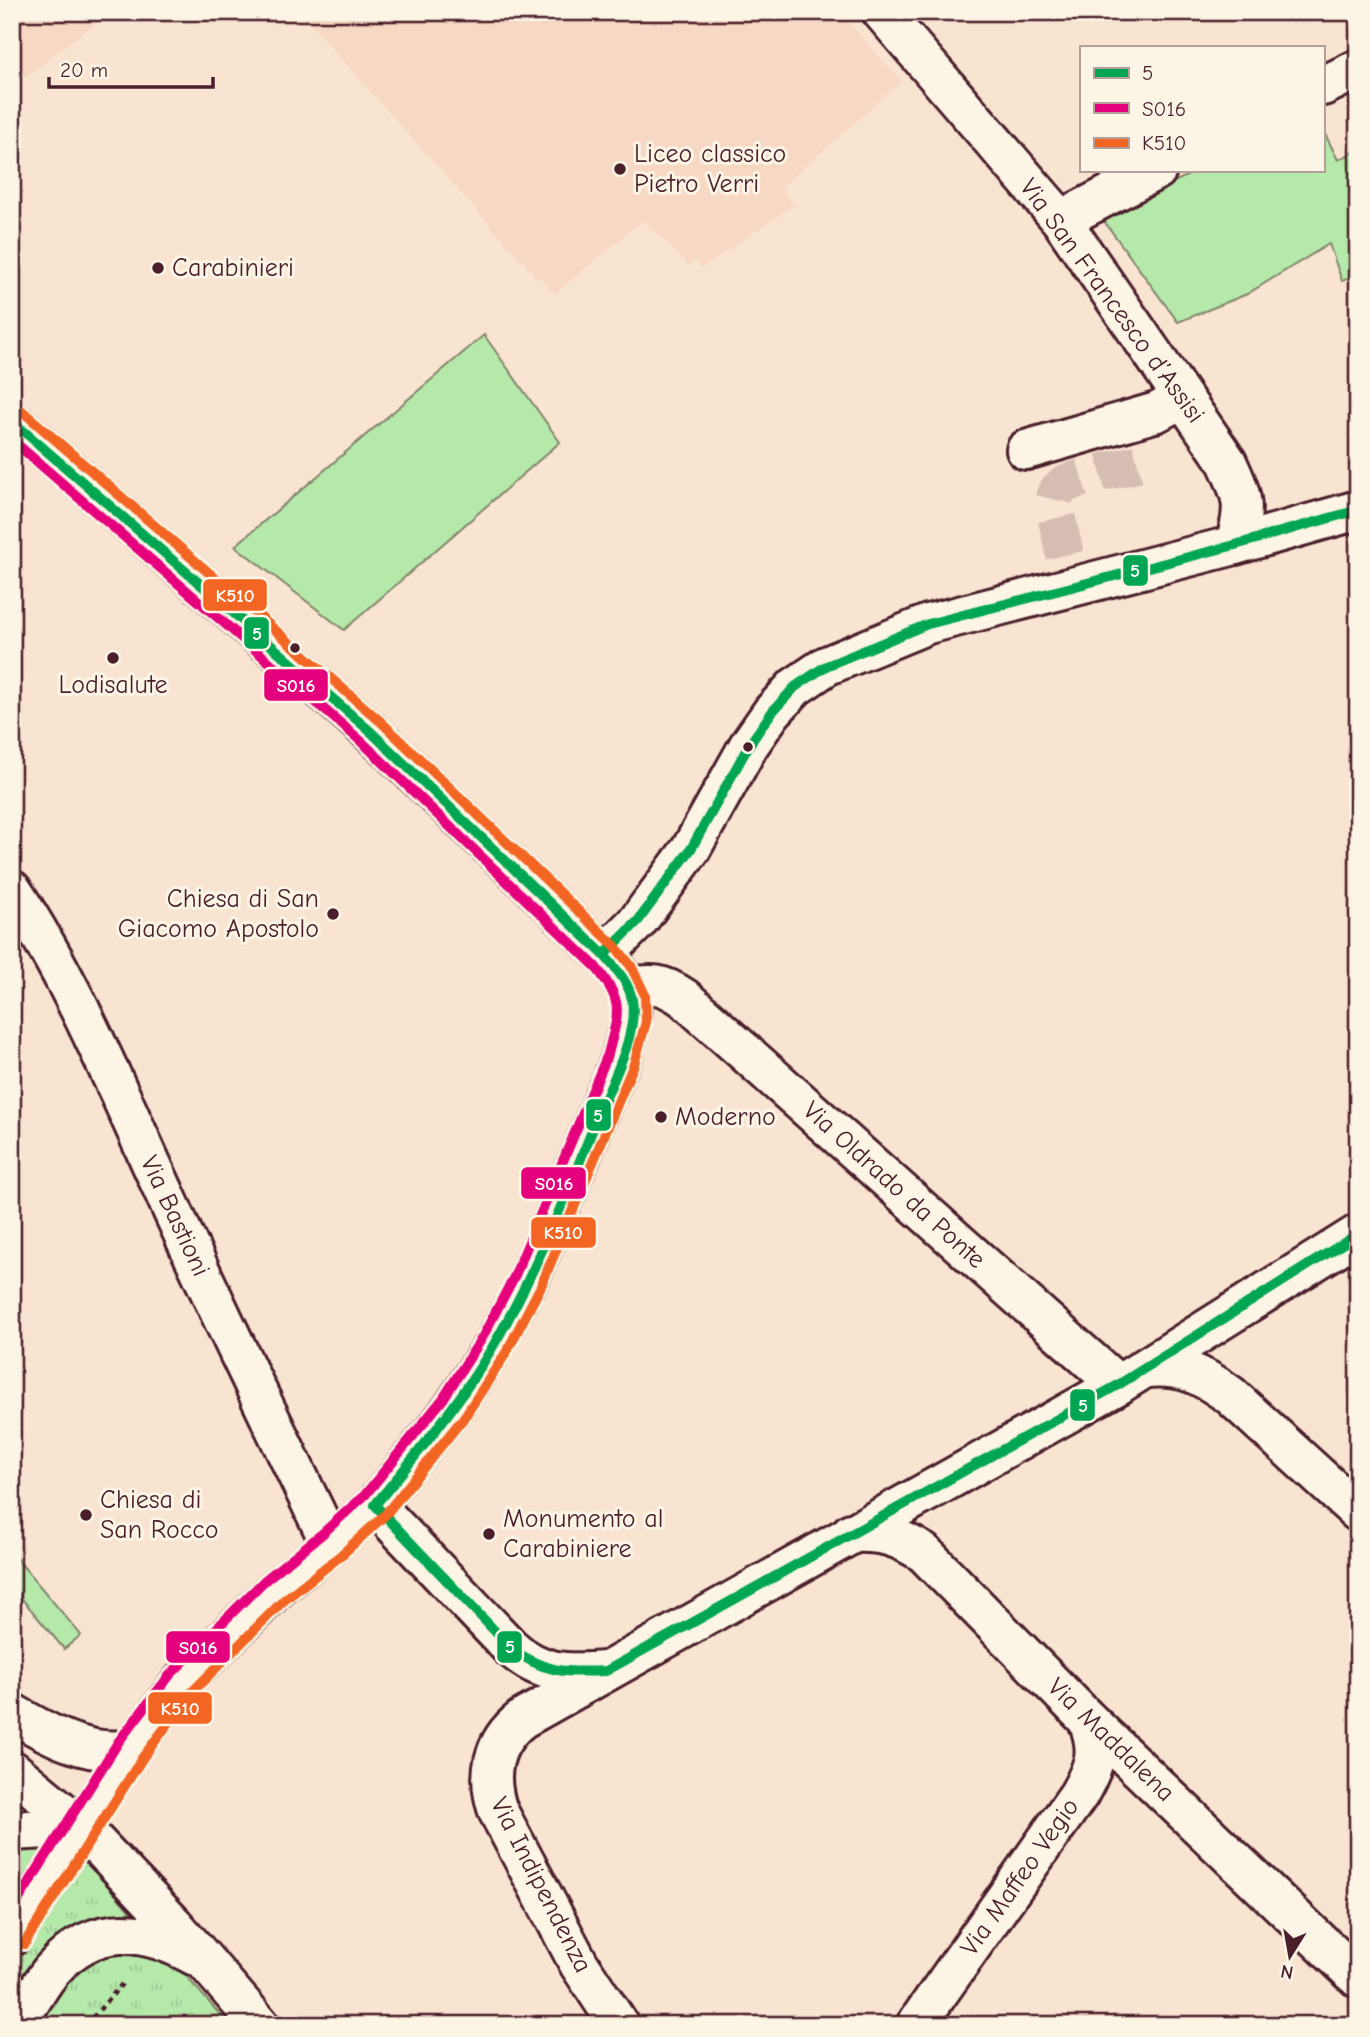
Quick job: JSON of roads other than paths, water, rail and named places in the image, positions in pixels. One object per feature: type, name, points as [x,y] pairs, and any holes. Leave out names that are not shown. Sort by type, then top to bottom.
[{"type":"street","name":"Via San Francesco d’Assisi","points":[[882,12],[1061,220],[1227,462],[1241,493],[1244,516],[1235,545]]},
{"type":"street","points":[[1324,86],[1358,69]]},
{"type":"street","points":[[1061,220],[1153,172]]},
{"type":"street","points":[[1026,450],[1157,412],[1182,397]]},
{"type":"street","points":[[12,421],[371,732],[604,955],[628,987],[632,1000],[632,1018],[621,1059],[528,1281],[494,1345],[454,1407],[375,1505],[274,1591],[181,1683],[131,1749],[12,1936]]},
{"type":"street","points":[[604,955],[638,921],[691,849],[749,745],[772,712],[795,687],[826,666],[928,624],[1070,571],[1235,545],[1358,510]]},
{"type":"street","name":"Via Bastioni","points":[[12,890],[60,973],[109,1072],[195,1261],[331,1545]]},
{"type":"street","name":"Via Oldrado da Ponte","points":[[628,987],[653,983],[669,988],[684,998],[1132,1377]]},
{"type":"street","name":"Via Indipendenza","points":[[619,2025],[579,1964],[498,1811],[492,1793],[491,1775],[494,1757],[510,1728],[606,1671],[1132,1377],[1358,1234]]},
{"type":"street","points":[[1132,1377],[1166,1366],[1189,1370],[1209,1381],[1230,1395],[1358,1512]]},
{"type":"street","points":[[375,1505],[526,1662],[547,1670],[574,1673],[606,1671]]},
{"type":"street","name":"Via Maddalena","points":[[851,1533],[869,1532],[903,1539],[924,1553],[1088,1720],[1358,1978]]},
{"type":"street","points":[[12,1713],[40,1729],[78,1745],[100,1751],[131,1749]]},
{"type":"street","name":"Via Maffeo Vegio","points":[[916,2025],[1085,1783],[1096,1757],[1096,1740],[1088,1720]]},
{"type":"street","points":[[12,1770],[81,1827],[174,1925],[260,2025]]},
{"type":"street","points":[[12,1831],[81,1827]]},
{"type":"street","points":[[16,2025],[51,1972],[65,1957],[99,1937],[124,1933],[149,1936],[206,1962]]},
{"type":"tunnel","points":[[1065,555],[1053,502],[1058,490],[1076,480],[1140,463]]},
{"type":"place","name":"Liceo classico Pietro Verri","points":[[620,169]]},
{"type":"place","name":"Carabinieri","points":[[158,268]]},
{"type":"place","name":"Lodisalute","points":[[113,658]]},
{"type":"place","name":"Chiesa di San Giacomo Apostolo","points":[[333,914]]},
{"type":"place","name":"Moderno","points":[[661,1117]]},
{"type":"place","name":"Chiesa di San Rocco","points":[[86,1515]]},
{"type":"place","name":"Monumento al Carabiniere","points":[[489,1534]]}]
